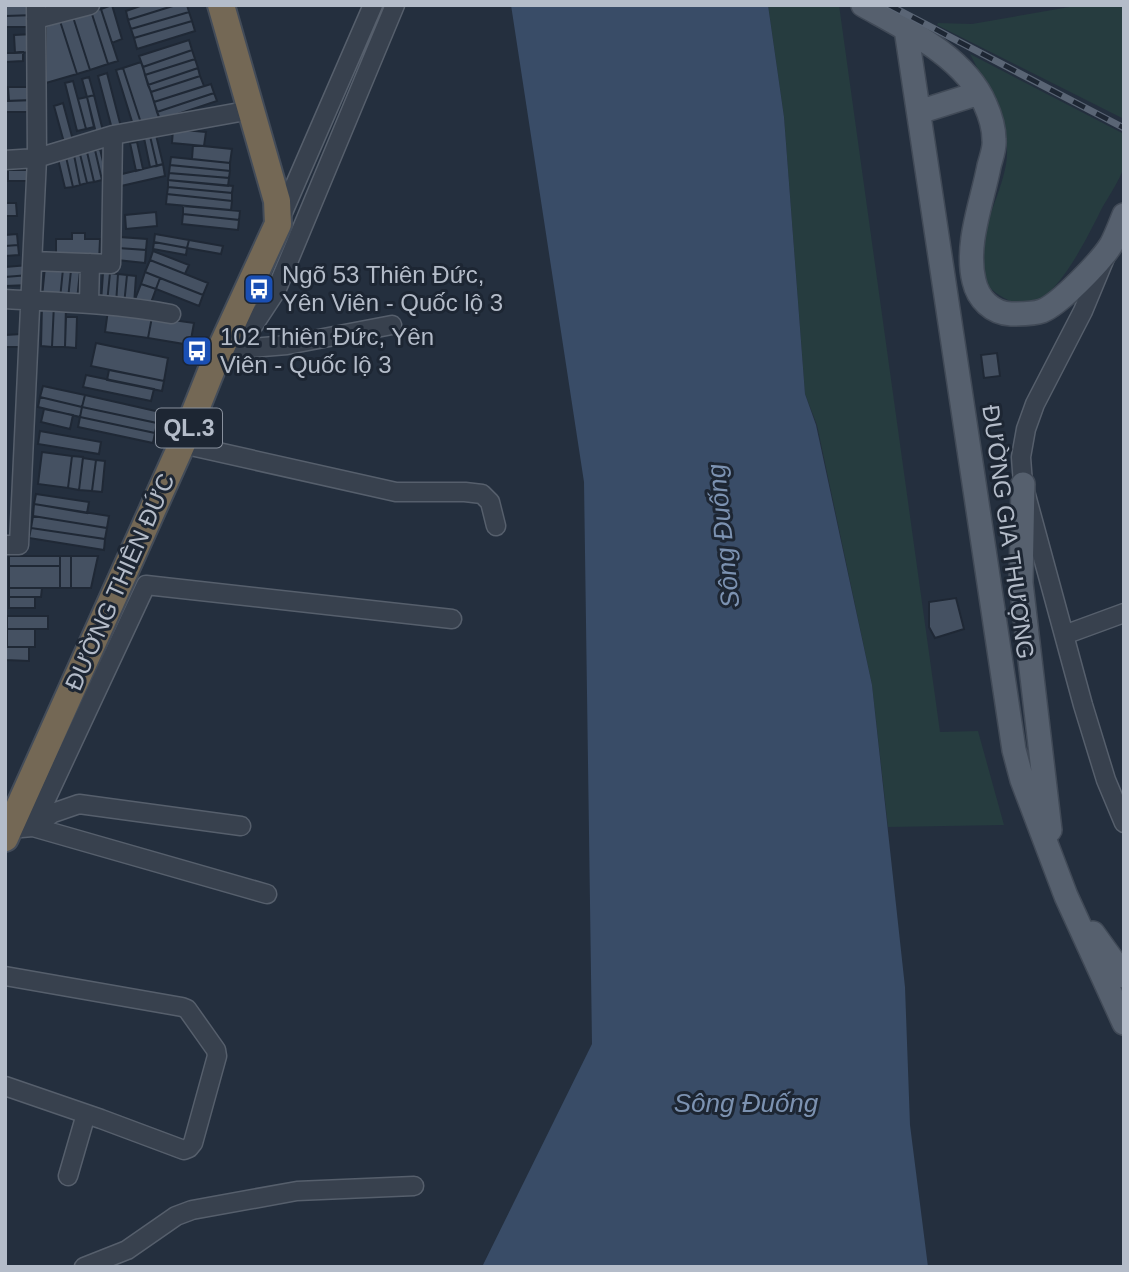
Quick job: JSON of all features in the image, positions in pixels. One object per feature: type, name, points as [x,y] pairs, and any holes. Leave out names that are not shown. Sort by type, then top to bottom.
[{"type":"highway","points":[[221,5],[277,201],[278,224]]},
{"type":"highway","name":"ĐƯỜNG THIÊN ĐỨC","points":[[16,831],[182,444],[227,354],[278,224]]},
{"type":"main road","points":[[863,5],[905,28],[964,71],[985,104],[995,142],[971,244],[974,280],[980,297],[990,308],[1016,314],[1043,311],[1063,298],[1111,245],[1124,215]]},
{"type":"main road","name":"ĐƯỜNG GIA THƯỢNG","points":[[905,28],[1014,750],[1022,780],[1066,896],[1124,1023]]},
{"type":"main road","points":[[919,112],[979,93]]},
{"type":"main road","points":[[1023,484],[1023,604],[1055,868]]},
{"type":"main road","points":[[1066,896],[1124,976]]},
{"type":"street","points":[[5,545],[19,545],[37,158],[36,12],[90,5]]},
{"type":"street","points":[[278,224],[373,5]]},
{"type":"street","points":[[227,354],[276,291],[395,5]]},
{"type":"street","points":[[5,160],[37,158],[113,135],[251,110]]},
{"type":"street","points":[[33,261],[111,264],[113,135]]},
{"type":"street","points":[[1111,245],[1085,308],[1035,404],[1026,429],[1021,457],[1023,484],[1083,705],[1106,779],[1124,823]]},
{"type":"street","points":[[89,303],[90,263]]},
{"type":"street","points":[[5,299],[89,303],[170,314]]},
{"type":"street","points":[[227,354],[392,325]]},
{"type":"street","points":[[182,444],[396,492],[482,494],[490,502],[496,526]]},
{"type":"street","points":[[16,831],[146,585],[452,619]]},
{"type":"street","points":[[1064,635],[1124,613]]},
{"type":"street","points":[[16,831],[79,804],[241,826]]},
{"type":"street","points":[[16,831],[267,894]]},
{"type":"street","points":[[5,976],[182,1007],[187,1009],[216,1050],[217,1056],[193,1143],[184,1150],[5,1086]]},
{"type":"street","points":[[68,1176],[86,1114]]},
{"type":"street","points":[[84,1267],[127,1250],[176,1216],[192,1210],[297,1191],[414,1186]]},
{"type":"green space","points":[[768,5],[839,5],[940,732],[978,731],[1004,825],[888,827],[872,685],[817,425],[805,394],[784,117]]},
{"type":"green space","points":[[1081,5],[1124,5],[1124,119],[937,25],[972,24]]},
{"type":"green space","points":[[970,54],[1124,134],[1123,170],[1081,248],[1062,278],[1041,299],[1030,304],[1012,302],[996,293],[985,281],[981,267],[984,235],[1001,184],[1007,153],[1000,114]]},
{"type":"water","name":"Sông Đuống","points":[[511,5],[768,5],[784,117],[805,394],[816,425],[872,685],[905,987],[910,1125],[928,1267],[482,1267],[592,1044],[584,482]]},
{"type":"building","points":[[5,5],[35,5],[35,15],[5,16]]},
{"type":"building","points":[[112,5],[122,39],[112,43],[101,9]]},
{"type":"building","points":[[143,5],[176,5],[128,20],[126,11]]},
{"type":"building","points":[[176,5],[187,5],[189,12],[131,29],[128,20]]},
{"type":"building","points":[[101,9],[118,61],[108,64],[91,11]]},
{"type":"building","points":[[91,11],[108,64],[90,70],[73,17]]},
{"type":"building","points":[[189,12],[192,21],[134,38],[131,29]]},
{"type":"building","points":[[35,15],[35,27],[5,27],[5,16]]},
{"type":"building","points":[[73,17],[90,70],[77,74],[60,21]]},
{"type":"building","points":[[60,21],[77,74],[46,83],[46,26]]},
{"type":"building","points":[[192,21],[195,31],[137,49],[134,38]]},
{"type":"building","points":[[34,34],[35,52],[15,53],[14,35]]},
{"type":"building","points":[[189,40],[192,50],[143,67],[139,56]]},
{"type":"building","points":[[192,50],[195,59],[145,75],[143,67]]},
{"type":"building","points":[[23,52],[23,61],[5,62],[5,53]]},
{"type":"building","points":[[195,59],[198,68],[148,85],[145,75]]},
{"type":"building","points":[[141,62],[160,120],[142,126],[123,68]]},
{"type":"building","points":[[123,68],[142,126],[134,128],[116,70]]},
{"type":"building","points":[[198,68],[200,76],[151,92],[148,85]]},
{"type":"building","points":[[107,73],[121,127],[112,129],[98,76]]},
{"type":"building","points":[[200,76],[204,86],[154,102],[151,92]]},
{"type":"building","points":[[89,77],[94,95],[87,97],[82,79]]},
{"type":"building","points":[[73,81],[86,129],[77,131],[65,83]]},
{"type":"building","points":[[211,84],[214,93],[157,112],[154,102]]},
{"type":"building","points":[[8,87],[34,87],[35,100],[9,101]]},
{"type":"building","points":[[214,93],[217,101],[160,120],[157,112]]},
{"type":"building","points":[[94,95],[103,131],[96,133],[87,97]]},
{"type":"building","points":[[87,97],[94,127],[86,129],[78,99]]},
{"type":"building","points":[[31,100],[32,112],[5,112],[5,101]]},
{"type":"building","points":[[63,103],[74,144],[65,146],[54,106]]},
{"type":"building","points":[[173,129],[206,132],[204,146],[172,143]]},
{"type":"building","points":[[156,135],[163,164],[157,166],[150,136]]},
{"type":"building","points":[[150,136],[157,166],[150,167],[144,138]]},
{"type":"building","points":[[137,142],[143,169],[136,171],[130,143]]},
{"type":"building","points":[[193,145],[232,149],[230,163],[192,159]]},
{"type":"building","points":[[100,149],[107,178],[102,180],[95,150]]},
{"type":"building","points":[[95,150],[102,180],[94,182],[87,152]]},
{"type":"building","points":[[87,152],[94,182],[87,183],[80,154]]},
{"type":"building","points":[[80,154],[87,183],[80,185],[74,155]]},
{"type":"building","points":[[74,155],[80,185],[73,187],[66,157]]},
{"type":"building","points":[[66,157],[73,187],[65,188],[58,159]]},
{"type":"building","points":[[171,157],[230,163],[230,171],[170,165]]},
{"type":"building","points":[[163,164],[165,176],[121,186],[118,175]]},
{"type":"building","points":[[170,165],[230,171],[229,178],[169,173]]},
{"type":"building","points":[[8,170],[31,170],[31,181],[8,181]]},
{"type":"building","points":[[169,173],[229,178],[228,186],[168,180]]},
{"type":"building","points":[[168,180],[233,186],[232,193],[168,187]]},
{"type":"building","points":[[168,187],[232,193],[232,201],[167,194]]},
{"type":"building","points":[[167,194],[232,201],[231,210],[166,204]]},
{"type":"building","points":[[5,203],[16,203],[17,216],[5,216]]},
{"type":"building","points":[[183,206],[240,211],[239,220],[183,214]]},
{"type":"building","points":[[156,212],[157,226],[126,229],[125,215]]},
{"type":"building","points":[[183,214],[239,220],[238,230],[182,224]]},
{"type":"building","points":[[72,233],[85,233],[85,239],[100,239],[99,262],[56,261],[56,239],[72,239]]},
{"type":"building","points":[[17,234],[18,245],[5,246],[5,235]]},
{"type":"building","points":[[155,234],[189,240],[187,248],[154,242]]},
{"type":"building","points":[[119,237],[147,239],[146,250],[118,248]]},
{"type":"building","points":[[189,240],[223,246],[221,254],[187,248]]},
{"type":"building","points":[[154,242],[187,248],[186,255],[153,249]]},
{"type":"building","points":[[18,245],[19,255],[5,256],[5,246]]},
{"type":"building","points":[[118,248],[146,250],[145,263],[117,260]]},
{"type":"building","points":[[153,251],[189,265],[185,274],[150,260]]},
{"type":"building","points":[[150,260],[208,283],[203,295],[145,272]]},
{"type":"building","points":[[29,265],[29,275],[5,277],[5,267]]},
{"type":"building","points":[[45,267],[63,269],[60,299],[42,297]]},
{"type":"building","points":[[63,269],[71,270],[68,299],[60,299]]},
{"type":"building","points":[[71,270],[80,271],[77,300],[68,299]]},
{"type":"building","points":[[145,272],[160,278],[156,289],[141,284]]},
{"type":"building","points":[[103,273],[110,273],[107,303],[101,302]]},
{"type":"building","points":[[110,273],[118,274],[116,304],[107,303]]},
{"type":"building","points":[[118,274],[127,275],[124,305],[116,304]]},
{"type":"building","points":[[29,275],[30,285],[5,286],[5,277]]},
{"type":"building","points":[[127,275],[136,276],[134,305],[124,305]]},
{"type":"building","points":[[160,278],[203,295],[199,306],[156,289]]},
{"type":"building","points":[[141,284],[156,289],[149,308],[134,302]]},
{"type":"building","points":[[42,304],[54,304],[52,347],[41,346]]},
{"type":"building","points":[[54,304],[66,305],[65,347],[52,347]]},
{"type":"building","points":[[108,310],[152,317],[148,338],[105,332]]},
{"type":"building","points":[[66,317],[77,317],[76,348],[65,347]]},
{"type":"building","points":[[152,317],[194,323],[190,345],[148,338]]},
{"type":"building","points":[[22,334],[22,347],[5,347],[5,335]]},
{"type":"building","points":[[96,343],[168,358],[164,381],[91,366]]},
{"type":"building","points":[[997,353],[1000,376],[984,378],[981,355]]},
{"type":"building","points":[[109,370],[164,381],[162,391],[107,380]]},
{"type":"building","points":[[86,375],[154,389],[151,401],[83,387]]},
{"type":"building","points":[[43,386],[85,395],[82,407],[40,397]]},
{"type":"building","points":[[85,395],[160,412],[157,423],[82,407]]},
{"type":"building","points":[[40,397],[82,407],[80,417],[38,407]]},
{"type":"building","points":[[82,407],[157,423],[155,433],[80,417]]},
{"type":"building","points":[[44,409],[73,415],[70,429],[41,422]]},
{"type":"building","points":[[80,417],[155,433],[153,443],[78,427]]},
{"type":"building","points":[[40,431],[101,442],[99,454],[38,444]]},
{"type":"building","points":[[42,452],[72,456],[68,488],[38,484]]},
{"type":"building","points":[[72,456],[83,457],[79,490],[68,488]]},
{"type":"building","points":[[83,458],[96,460],[92,491],[79,490]]},
{"type":"building","points":[[96,460],[105,461],[102,492],[92,491]]},
{"type":"building","points":[[36,494],[89,502],[87,513],[34,504]]},
{"type":"building","points":[[34,504],[109,516],[107,528],[33,516]]},
{"type":"building","points":[[33,516],[107,528],[105,539],[31,528]]},
{"type":"building","points":[[31,528],[105,539],[104,550],[29,538]]},
{"type":"building","points":[[9,556],[60,556],[60,566],[9,566]]},
{"type":"building","points":[[60,556],[71,556],[71,588],[60,588]]},
{"type":"building","points":[[71,556],[98,556],[91,588],[71,588]]},
{"type":"building","points":[[9,566],[60,566],[60,588],[9,588]]},
{"type":"building","points":[[9,588],[42,588],[41,597],[9,597]]},
{"type":"building","points":[[9,597],[35,597],[35,608],[9,608]]},
{"type":"building","points":[[956,598],[964,629],[935,638],[929,627],[929,602]]},
{"type":"building","points":[[7,616],[48,616],[48,629],[7,629]]},
{"type":"building","points":[[7,629],[35,629],[35,647],[7,647]]},
{"type":"building","points":[[5,647],[29,647],[29,661],[5,660]]},
{"type":"railway","points":[[889,5],[1124,128]]},
{"type":"place","name":"Ngõ 53 Thiên Đức, Yên Viên - Quốc lộ 3","points":[[259,289]]},
{"type":"place","name":"102 Thiên Đức, Yên Viên - Quốc lộ 3","points":[[197,351]]}]
